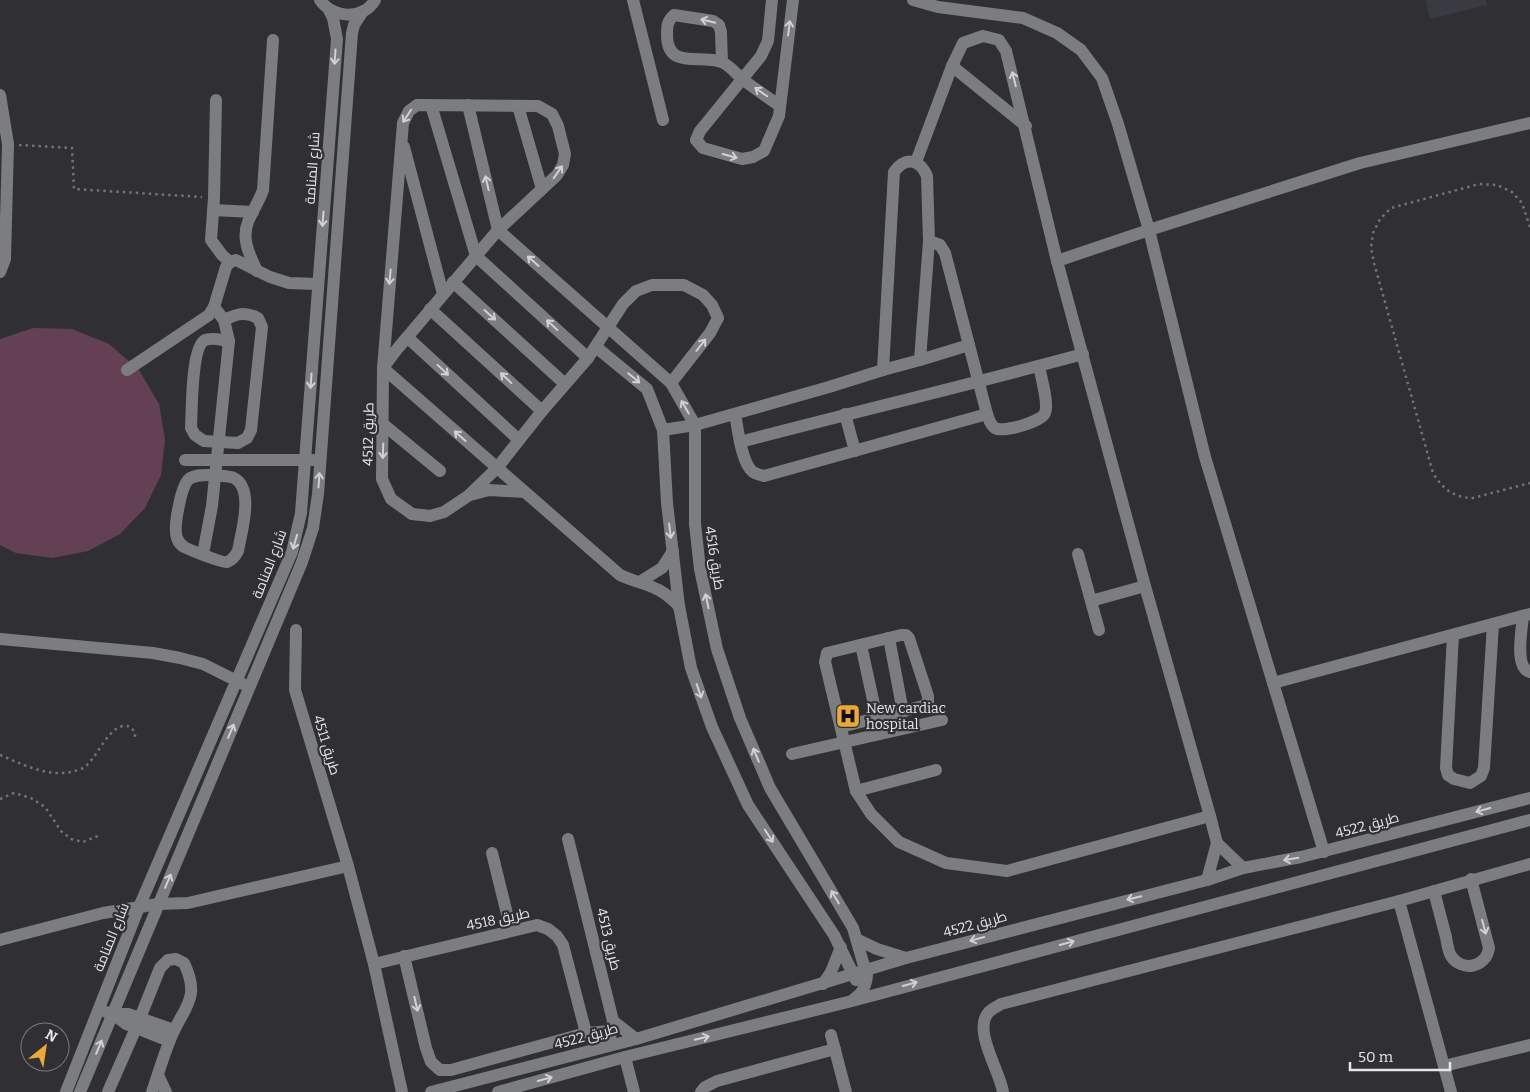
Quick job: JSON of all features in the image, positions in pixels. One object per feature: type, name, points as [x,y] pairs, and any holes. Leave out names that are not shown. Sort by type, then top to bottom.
[{"type":"street","points":[[633,0],[663,120]]},
{"type":"street","points":[[772,0],[768,41],[761,56],[700,131],[696,140],[703,148],[742,160],[764,150],[777,122],[780,106],[792,0]]},
{"type":"street","points":[[913,0],[938,7],[1023,18],[1057,33],[1081,50],[1102,78],[1118,124],[1149,230],[1205,457],[1324,852]]},
{"type":"street","points":[[324,5],[340,14],[352,15],[373,4]]},
{"type":"street","name":"شارع المنامة","points":[[80,1092],[302,562],[313,528],[321,460],[352,33],[354,25],[373,4]]},
{"type":"street","name":"شارع المنامة","points":[[66,1092],[139,907],[292,552],[301,513],[337,39],[333,18],[324,5]]},
{"type":"street","points":[[722,62],[719,25],[713,21],[674,15],[669,20],[667,45],[671,53],[682,58],[722,62],[780,106]]},
{"type":"street","points":[[916,162],[952,66],[964,44],[982,36],[998,40],[1006,50],[1026,126],[1057,261],[1144,586],[1217,844],[1207,880]]},
{"type":"street","points":[[257,271],[248,250],[245,236],[247,224],[263,190],[273,40]]},
{"type":"street","points":[[952,66],[1026,126]]},
{"type":"street","points":[[0,95],[4,144],[5,259],[0,272]]},
{"type":"street","points":[[216,100],[211,240],[230,262]]},
{"type":"street","name":"طريق 4512","points":[[431,105],[417,105],[409,111],[403,123],[383,368],[384,425],[382,480],[391,499],[412,514],[430,516],[444,512],[468,496],[497,468],[542,411],[588,358],[608,329]]},
{"type":"street","points":[[588,358],[476,256],[431,105],[538,106],[552,114],[558,126],[565,154],[563,164],[557,175],[498,230],[476,256],[453,282],[444,294],[430,309],[383,368],[620,576],[641,581],[662,591],[679,606]]},
{"type":"street","points":[[468,105],[498,230]]},
{"type":"street","points":[[518,106],[542,189]]},
{"type":"street","points":[[1057,261],[1360,163],[1530,123]]},
{"type":"street","points":[[402,137],[444,294]]},
{"type":"street","points":[[883,370],[894,172],[899,165],[907,161],[916,162],[924,168],[927,176],[929,241],[920,360]]},
{"type":"street","points":[[213,204],[253,212]]},
{"type":"street","name":"طريق 4516","points":[[498,230],[671,383],[695,425],[695,524],[700,569],[717,649],[740,718],[770,788],[853,928],[866,971],[865,988]]},
{"type":"street","points":[[929,241],[940,245],[945,253],[991,425],[997,429],[1004,429],[1040,420],[1045,415],[1047,408],[1039,366]]},
{"type":"street","points":[[127,370],[209,314],[214,307],[226,267],[230,262],[236,260],[257,271],[289,283],[318,284]]},
{"type":"street","points":[[453,282],[565,384]]},
{"type":"street","points":[[608,329],[623,304],[636,291],[652,285],[684,284],[703,295],[712,305],[718,318],[715,326],[671,383]]},
{"type":"street","points":[[203,554],[212,506],[229,340],[224,320],[214,307]]},
{"type":"street","points":[[430,309],[542,411]]},
{"type":"street","points":[[224,320],[239,313],[250,314],[258,318],[262,326],[251,430],[247,438],[238,444],[204,441],[195,435],[192,428],[196,357],[199,346],[204,340],[229,340]]},
{"type":"street","points":[[407,337],[519,440]]},
{"type":"street","points":[[663,430],[695,425],[735,414],[969,345]]},
{"type":"street","points":[[596,347],[647,389],[663,430],[667,503],[679,606],[691,668],[712,727],[748,805],[834,935],[852,975],[865,988],[884,991]]},
{"type":"street","points":[[740,442],[1083,354]]},
{"type":"street","points":[[735,414],[747,467],[754,473],[764,476],[987,414]]},
{"type":"street","points":[[845,414],[854,451]]},
{"type":"street","points":[[384,425],[440,471]]},
{"type":"street","points":[[185,460],[321,460]]},
{"type":"street","points":[[215,475],[233,478],[240,482],[245,490],[246,500],[238,551],[234,558],[227,562],[184,546],[177,539],[175,530],[184,487],[189,479],[197,476],[215,475]]},
{"type":"street","points":[[468,496],[489,490],[524,492]]},
{"type":"street","points":[[641,581],[662,568],[673,551]]},
{"type":"street","points":[[1078,554],[1099,630]]},
{"type":"street","points":[[1091,601],[1144,586]]},
{"type":"street","points":[[1274,683],[1526,615],[1521,664],[1530,672]]},
{"type":"street","points":[[1453,635],[1446,768],[1448,775],[1454,779],[1470,782],[1481,776],[1484,768],[1493,624]]},
{"type":"street","name":"طريق 4511","points":[[296,630],[295,690],[348,866],[374,964],[402,1092]]},
{"type":"street","points":[[841,727],[903,712],[928,703],[928,696],[909,638],[906,635],[827,653],[825,658],[841,727],[846,742],[856,791],[871,814],[899,842],[946,863],[1007,871],[1210,816]]},
{"type":"street","points":[[889,638],[903,712]]},
{"type":"street","points":[[0,639],[152,653],[180,658],[203,664],[249,688]]},
{"type":"street","points":[[861,645],[877,718]]},
{"type":"street","points":[[792,754],[942,720]]},
{"type":"street","points":[[856,791],[936,770]]},
{"type":"street","name":"طريق 4522","points":[[431,1092],[636,1039],[906,958],[1207,880],[1243,868],[1324,852],[1530,798]]},
{"type":"street","points":[[505,1091],[625,1057],[852,1000],[1530,820]]},
{"type":"street","name":"طريق 4513","points":[[568,839],[612,1026],[608,1046]]},
{"type":"street","points":[[1217,844],[1243,868]]},
{"type":"street","points":[[492,853],[511,930]]},
{"type":"street","points":[[1003,1092],[1002,1083],[983,1034],[983,1023],[988,1012],[1001,1004],[1399,901],[1471,879],[1530,864]]},
{"type":"street","points":[[0,940],[103,912],[158,904],[188,903],[348,866]]},
{"type":"street","points":[[1434,891],[1451,955],[1458,963],[1467,967],[1476,965],[1483,961],[1488,954],[1489,948],[1471,879]]},
{"type":"street","points":[[1399,901],[1451,1092]]},
{"type":"street","name":"طريق 4518","points":[[374,964],[511,930],[537,926],[548,929],[557,936],[563,945],[586,1033]]},
{"type":"street","points":[[858,940],[877,949],[906,958]]},
{"type":"street","points":[[823,984],[831,972],[841,947]]},
{"type":"street","points":[[404,956],[426,1048],[432,1062],[440,1070],[451,1070],[612,1026],[636,1039]]},
{"type":"street","points":[[108,1092],[160,968],[168,960],[176,959],[184,963],[189,974],[191,987],[189,1004],[172,1036],[152,1092]]},
{"type":"street","points":[[852,1000],[862,993],[865,988]]},
{"type":"street","points":[[98,1009],[113,1014],[128,1014],[138,1023],[172,1036]]},
{"type":"street","points":[[831,1035],[845,1092]]},
{"type":"street","points":[[1444,1066],[1530,1045]]},
{"type":"street","points":[[701,1092],[705,1087],[717,1081],[835,1049]]},
{"type":"street","points":[[625,1057],[634,1092]]},
{"type":"street","points":[[158,1075],[166,1092]]},
{"type":"path","points":[[4,144],[72,148],[74,189],[213,204]]},
{"type":"path","points":[[1530,227],[1522,203],[1512,192],[1497,185],[1479,184],[1391,208],[1376,225],[1371,248],[1430,463],[1437,480],[1448,491],[1466,498],[1474,498],[1530,483]]},
{"type":"path","points":[[0,755],[47,773],[64,773],[87,767],[103,743],[120,727],[131,727],[135,737]]},
{"type":"path","points":[[0,800],[14,793],[31,798],[45,807],[61,831],[71,839],[83,842],[98,836]]},
{"type":"shaded area","points":[[1426,0],[1486,0],[1487,5],[1430,19]]},
{"type":"shaded area","points":[[33,328],[72,329],[109,344],[139,370],[159,404],[165,440],[161,475],[145,508],[120,534],[88,551],[52,558],[16,553],[0,545],[0,339]]},
{"type":"place","name":"New cardiac hospital","points":[[848,716]]}]
